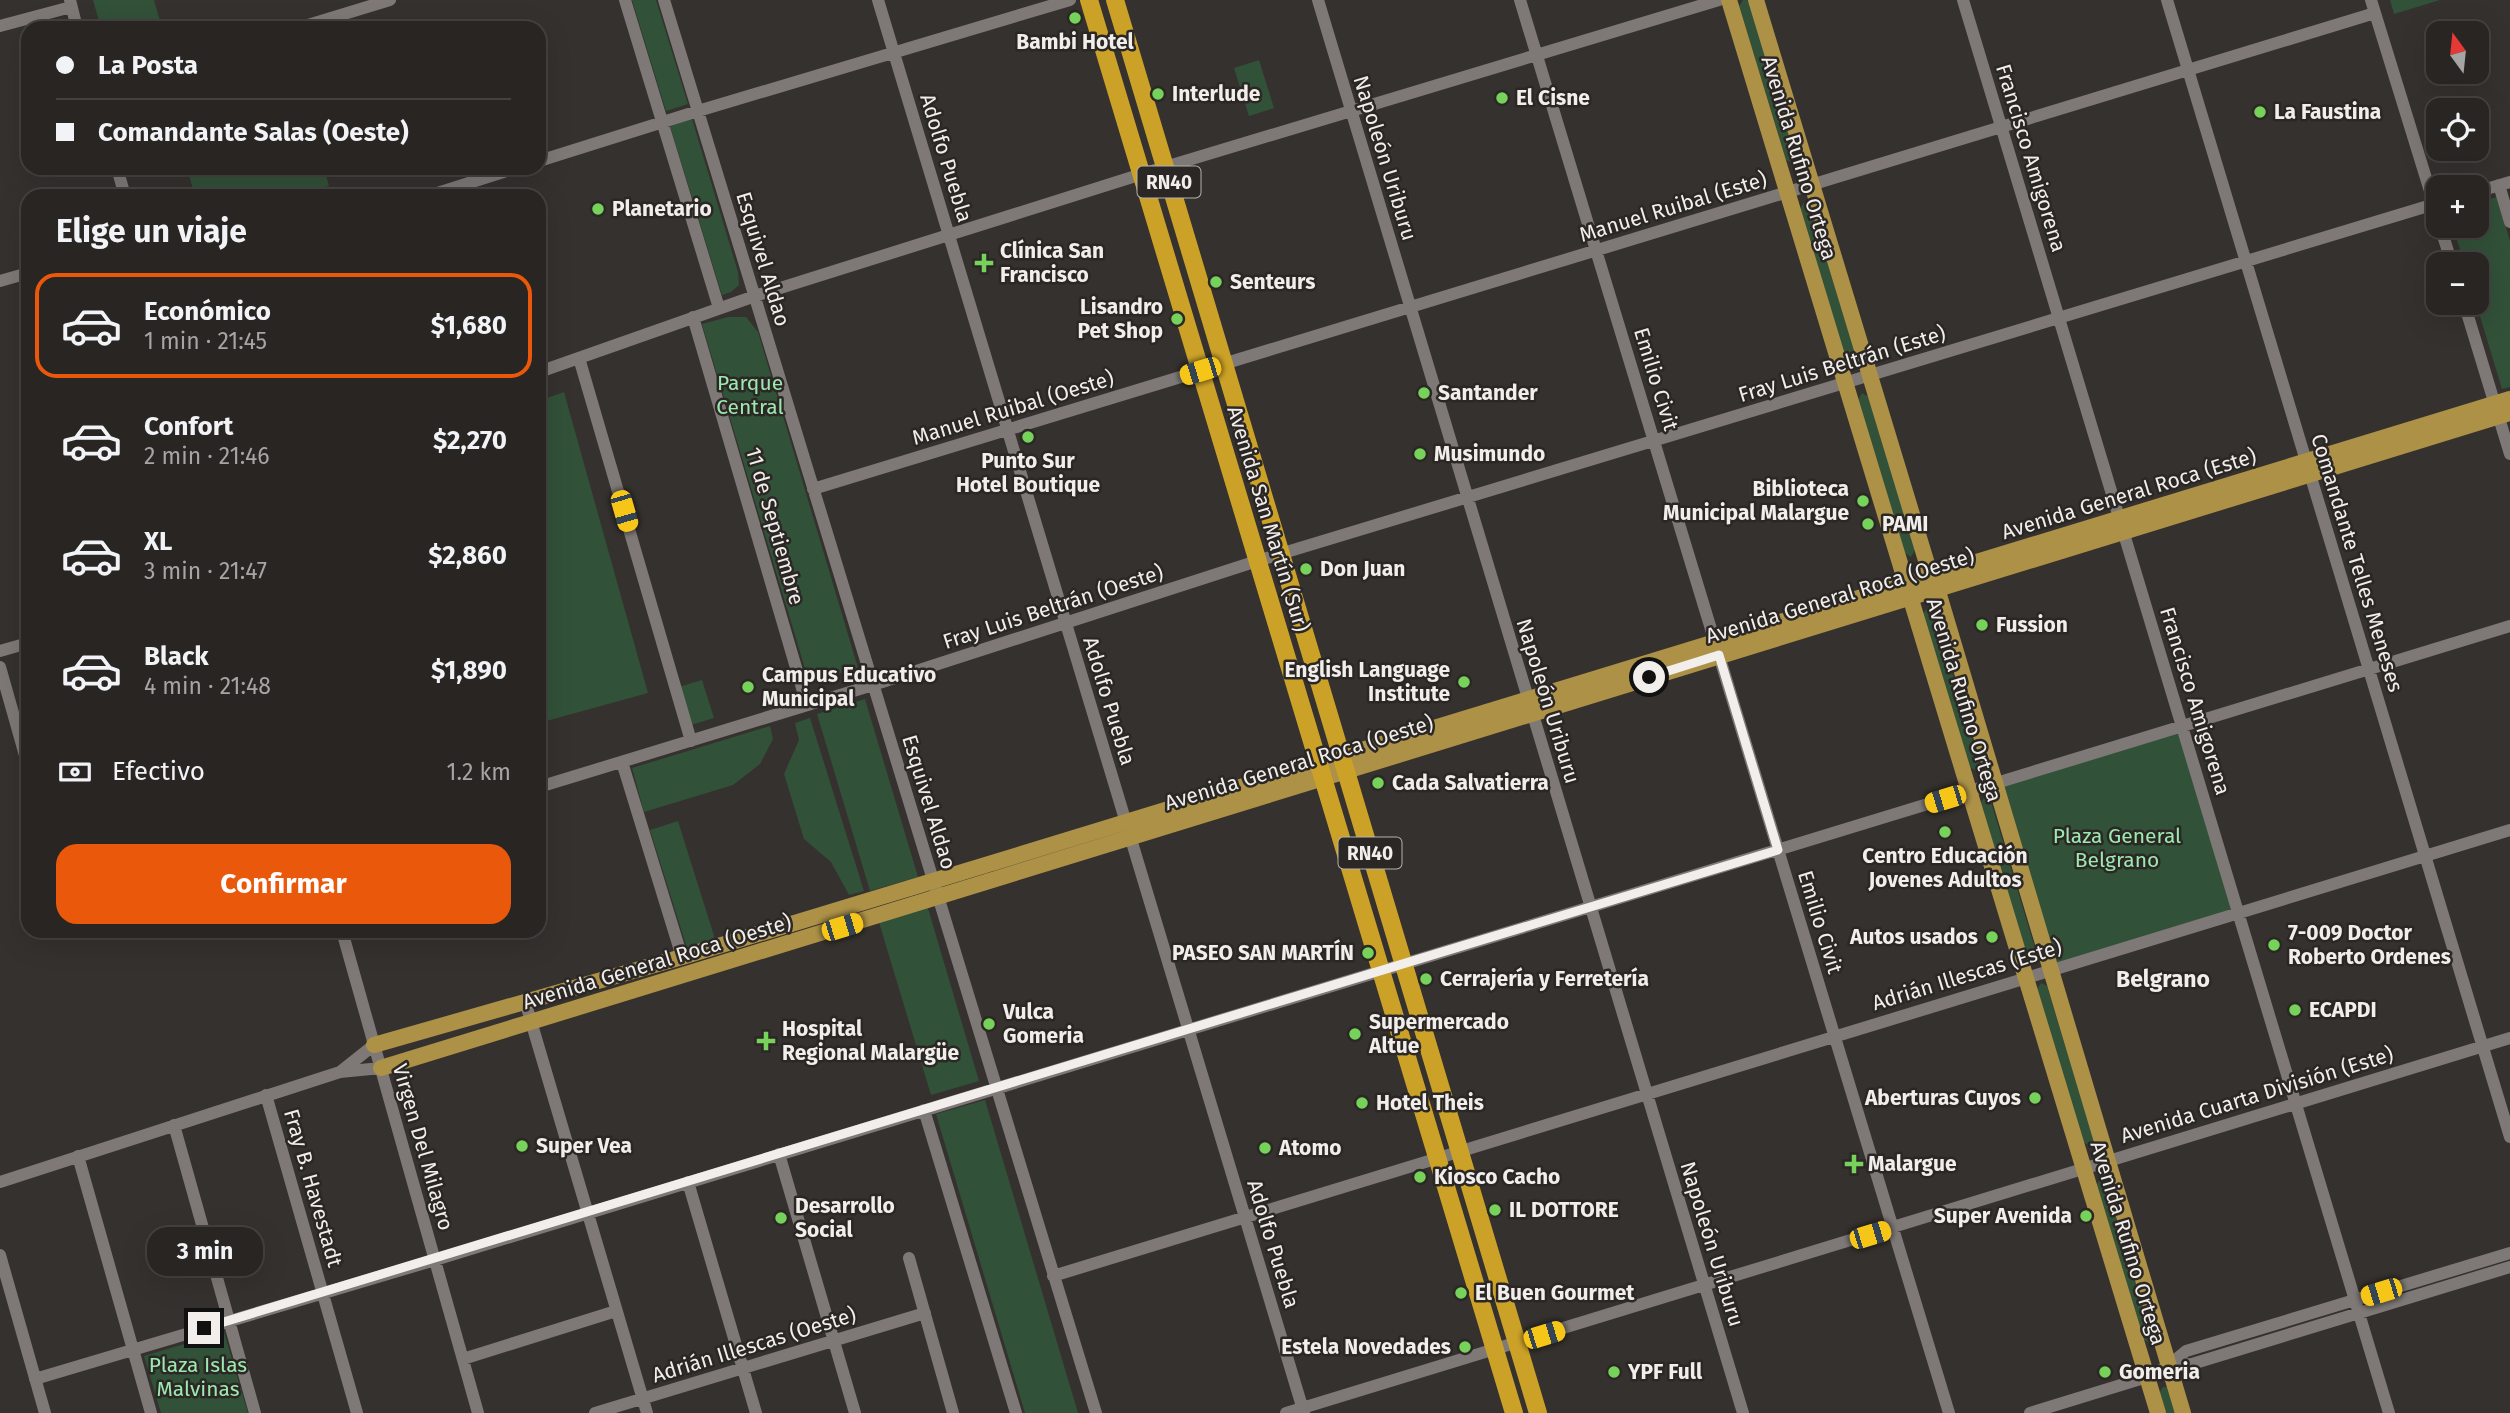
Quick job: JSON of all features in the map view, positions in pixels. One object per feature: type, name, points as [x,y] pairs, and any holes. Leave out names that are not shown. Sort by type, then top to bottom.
[{"type":"highway","name":"Avenida San Martín (Sur)","points":[[1089,0],[1514,1413]]},
{"type":"highway","name":"Avenida San Martín (Sur)","points":[[1115,0],[1538,1413]]},
{"type":"main road","name":"Avenida Rufino Ortega","points":[[1729,0],[2158,1413]]},
{"type":"main road","name":"Avenida Rufino Ortega","points":[[1756,0],[1996,784],[2183,1413]]},
{"type":"main road","name":"Avenida General Roca (Este)","points":[[1530,707],[2503,408]]},
{"type":"main road","name":"Avenida General Roca (Oeste)","points":[[381,1068],[532,1023],[935,889],[1530,707]]},
{"type":"main road","name":"Avenida General Roca (Oeste)","points":[[374,1045],[682,957],[935,889]]},
{"type":"street","points":[[321,21],[390,0]]},
{"type":"street","points":[[625,0],[719,308]]},
{"type":"street","name":"Esquivel Aldao","points":[[664,0],[1096,1413]]},
{"type":"street","name":"Adolfo Puebla","points":[[878,0],[1303,1410]]},
{"type":"street","points":[[546,159],[1070,0]]},
{"type":"street","name":"Napoleón Uriburu","points":[[1318,0],[1743,1413]]},
{"type":"street","name":"Emilio Civit","points":[[1520,0],[1949,1413]]},
{"type":"street","points":[[546,370],[719,308],[949,234],[1719,0]]},
{"type":"street","name":"Francisco Amigorena","points":[[1963,0],[2389,1413]]},
{"type":"street","name":"Comandante Telles Meneses","points":[[2167,0],[2510,1137]]},
{"type":"street","points":[[2371,0],[2426,176]]},
{"type":"street","points":[[0,26],[70,3],[75,21]]},
{"type":"street","name":"Manuel Ruibal (Este)","points":[[1224,364],[2375,13]]},
{"type":"street","points":[[456,189],[496,175]]},
{"type":"street","points":[[2505,183],[2510,222]]},
{"type":"street","name":"Fray Luis Beltrán (Este)","points":[[1257,561],[2059,318],[2426,211]]},
{"type":"street","points":[[0,281],[21,275]]},
{"type":"street","points":[[2468,315],[2503,408],[2510,454]]},
{"type":"street","name":"11 de Septiembre","points":[[693,317],[807,705]]},
{"type":"street","points":[[579,358],[691,741]]},
{"type":"street","name":"Manuel Ruibal (Oeste)","points":[[813,489],[1224,364]]},
{"type":"street","name":"Fray Luis Beltrán (Oeste)","points":[[546,785],[873,685],[1257,561]]},
{"type":"street","points":[[36,1379],[1404,965],[2510,626]]},
{"type":"street","points":[[0,651],[21,645]]},
{"type":"street","points":[[0,667],[21,741]]},
{"type":"street","points":[[622,762],[682,957]]},
{"type":"street","name":"Adrián Illescas (Este)","points":[[1436,1157],[2510,830]]},
{"type":"street","name":"Virgen Del Milagro","points":[[344,938],[478,1413]]},
{"type":"street","points":[[525,1001],[647,1413]]},
{"type":"street","name":"Avenida Cuarta División (Este)","points":[[1286,1413],[1303,1410],[2510,1038]]},
{"type":"street","points":[[340,1072],[374,1045]]},
{"type":"street","points":[[0,1182],[340,1072],[381,1068]]},
{"type":"street","name":"Fray B. Havestadt","points":[[266,1095],[357,1413]]},
{"type":"street","points":[[924,1110],[1016,1413]]},
{"type":"street","points":[[174,1125],[254,1413]]},
{"type":"street","points":[[779,1154],[855,1413]]},
{"type":"street","points":[[78,1156],[151,1413]]},
{"type":"street","points":[[1053,1276],[1436,1157]]},
{"type":"street","points":[[688,1182],[756,1413]]},
{"type":"street","points":[[2357,1307],[2510,1253]]},
{"type":"street","points":[[0,1255],[45,1413]]},
{"type":"street","points":[[909,1258],[953,1413]]},
{"type":"street","points":[[2030,1413],[2147,1377],[2168,1366],[2186,1351],[2510,1267]]},
{"type":"street","points":[[463,1359],[616,1311]]},
{"type":"street","name":"Adrián Illescas (Oeste)","points":[[595,1413],[925,1312]]},
{"type":"green space","points":[[93,0],[154,0],[160,21],[99,21]]},
{"type":"green space","points":[[632,0],[656,0],[688,104],[666,111]]},
{"type":"green space","points":[[1743,0],[1748,0],[1750,4],[1797,157],[1793,163],[1786,160],[1739,6]]},
{"type":"green space","points":[[2390,0],[2440,0],[2394,14]]},
{"type":"green space","points":[[1259,60],[1274,108],[1249,116],[1234,68]]},
{"type":"green space","points":[[692,119],[738,272],[739,285],[722,295],[670,126]]},
{"type":"green space","points":[[189,175],[326,175],[329,186],[318,189],[193,189]]},
{"type":"green space","points":[[2497,197],[2510,241],[2510,387],[2502,389],[2480,315],[2489,315],[2489,252],[2461,252],[2456,238],[2489,238],[2489,199]]},
{"type":"green space","points":[[1804,202],[1810,206],[1857,359],[1853,366],[1846,362],[1800,209]]},
{"type":"green space","name":"Parque Central","points":[[728,317],[746,317],[758,332],[858,668],[809,682],[702,324]]},
{"type":"green space","points":[[564,392],[648,693],[546,721],[546,398]]},
{"type":"green space","points":[[1862,393],[1869,397],[1915,550],[1911,557],[1905,553],[1858,400]]},
{"type":"green space","points":[[1927,608],[1934,612],[1980,765],[1976,771],[1970,767],[1923,614]]},
{"type":"green space","points":[[702,680],[714,718],[691,725],[679,687]]},
{"type":"green space","points":[[865,699],[918,877],[870,891],[817,714]]},
{"type":"green space","points":[[810,718],[864,891],[849,895],[831,862],[804,839],[784,774],[799,740],[795,723]]},
{"type":"green space","points":[[770,726],[773,739],[760,764],[733,785],[644,812],[632,768]]},
{"type":"green space","name":"Plaza General Belgrano","points":[[2182,726],[2238,913],[2052,970],[1996,784]]},
{"type":"green space","points":[[1984,798],[1991,802],[2037,955],[2033,961],[2027,957],[1980,804]]},
{"type":"green space","points":[[678,821],[715,939],[687,948],[650,830]]},
{"type":"green space","points":[[927,905],[979,1081],[931,1095],[878,919]]},
{"type":"green space","points":[[2041,983],[2047,986],[2094,1140],[2090,1146],[2083,1142],[2037,989]]},
{"type":"green space","points":[[985,1100],[1078,1413],[1025,1413],[936,1114]]},
{"type":"green space","points":[[2100,1179],[2107,1183],[2153,1336],[2149,1343],[2143,1339],[2096,1186]]},
{"type":"green space","name":"Plaza Islas Malvinas","points":[[224,1332],[248,1413],[161,1413],[144,1356]]},
{"type":"green space","points":[[2163,1387],[2167,1387],[2177,1413],[2165,1413],[2159,1393]]},
{"type":"place","name":"Bambi Hotel","points":[[1075,18]]},
{"type":"place","name":"Interlude","points":[[1158,94]]},
{"type":"place","name":"El Cisne","points":[[1502,98]]},
{"type":"place","name":"La Faustina","points":[[2260,112]]},
{"type":"place","name":"Planetario","points":[[598,209]]},
{"type":"place","name":"Clínica San Francisco","points":[[984,263]]},
{"type":"place","name":"Senteurs","points":[[1216,282]]},
{"type":"place","name":"Lisandro Pet Shop","points":[[1177,319]]},
{"type":"place","name":"Santander","points":[[1424,393]]},
{"type":"place","name":"Punto Sur Hotel Boutique","points":[[1028,437]]},
{"type":"place","name":"Musimundo","points":[[1420,454]]},
{"type":"place","name":"Biblioteca Municipal Malargue","points":[[1863,501]]},
{"type":"place","name":"PAMI","points":[[1868,524]]},
{"type":"place","name":"Don Juan","points":[[1306,569]]},
{"type":"place","name":"Fussion","points":[[1982,625]]},
{"type":"place","name":"English Language Institute","points":[[1464,682]]},
{"type":"place","name":"Campus Educativo Municipal","points":[[748,687]]},
{"type":"place","name":"Cada Salvatierra","points":[[1378,783]]},
{"type":"place","name":"Centro Educación Jovenes Adultos","points":[[1945,832]]},
{"type":"place","name":"Autos usados","points":[[1992,937]]},
{"type":"place","name":"7-009 Doctor Roberto Ordenes","points":[[2274,945]]},
{"type":"place","name":"PASEO SAN MARTÍN","points":[[1368,953]]},
{"type":"place","name":"Cerrajería y Ferretería","points":[[1426,979]]},
{"type":"place","name":"ECAPDI","points":[[2295,1010]]},
{"type":"place","name":"Vulca Gomeria","points":[[989,1024]]},
{"type":"place","name":"Supermercado Altue","points":[[1355,1034]]},
{"type":"place","name":"Hospital Regional Malargüe","points":[[766,1041]]},
{"type":"place","name":"Aberturas Cuyos","points":[[2035,1098]]},
{"type":"place","name":"Hotel Theis","points":[[1362,1103]]},
{"type":"place","name":"Super Vea","points":[[522,1146]]},
{"type":"place","name":"Atomo","points":[[1265,1148]]},
{"type":"place","name":"Malargue","points":[[1854,1164]]},
{"type":"place","name":"Kiosco Cacho","points":[[1420,1177]]},
{"type":"place","name":"IL DOTTORE","points":[[1495,1210]]},
{"type":"place","name":"Super Avenida","points":[[2086,1216]]},
{"type":"place","name":"Desarrollo Social","points":[[781,1218]]},
{"type":"place","name":"El Buen Gourmet","points":[[1461,1293]]},
{"type":"place","name":"Estela Novedades","points":[[1465,1347]]},
{"type":"place","name":"YPF Full","points":[[1614,1372]]},
{"type":"place","name":"Gomeria","points":[[2105,1372]]},
{"type":"district","name":"Belgrano","points":[[2163,979]]},
{"type":"route","points":[[204,1328],[1778,850],[1719,655],[1649,677]]}]
